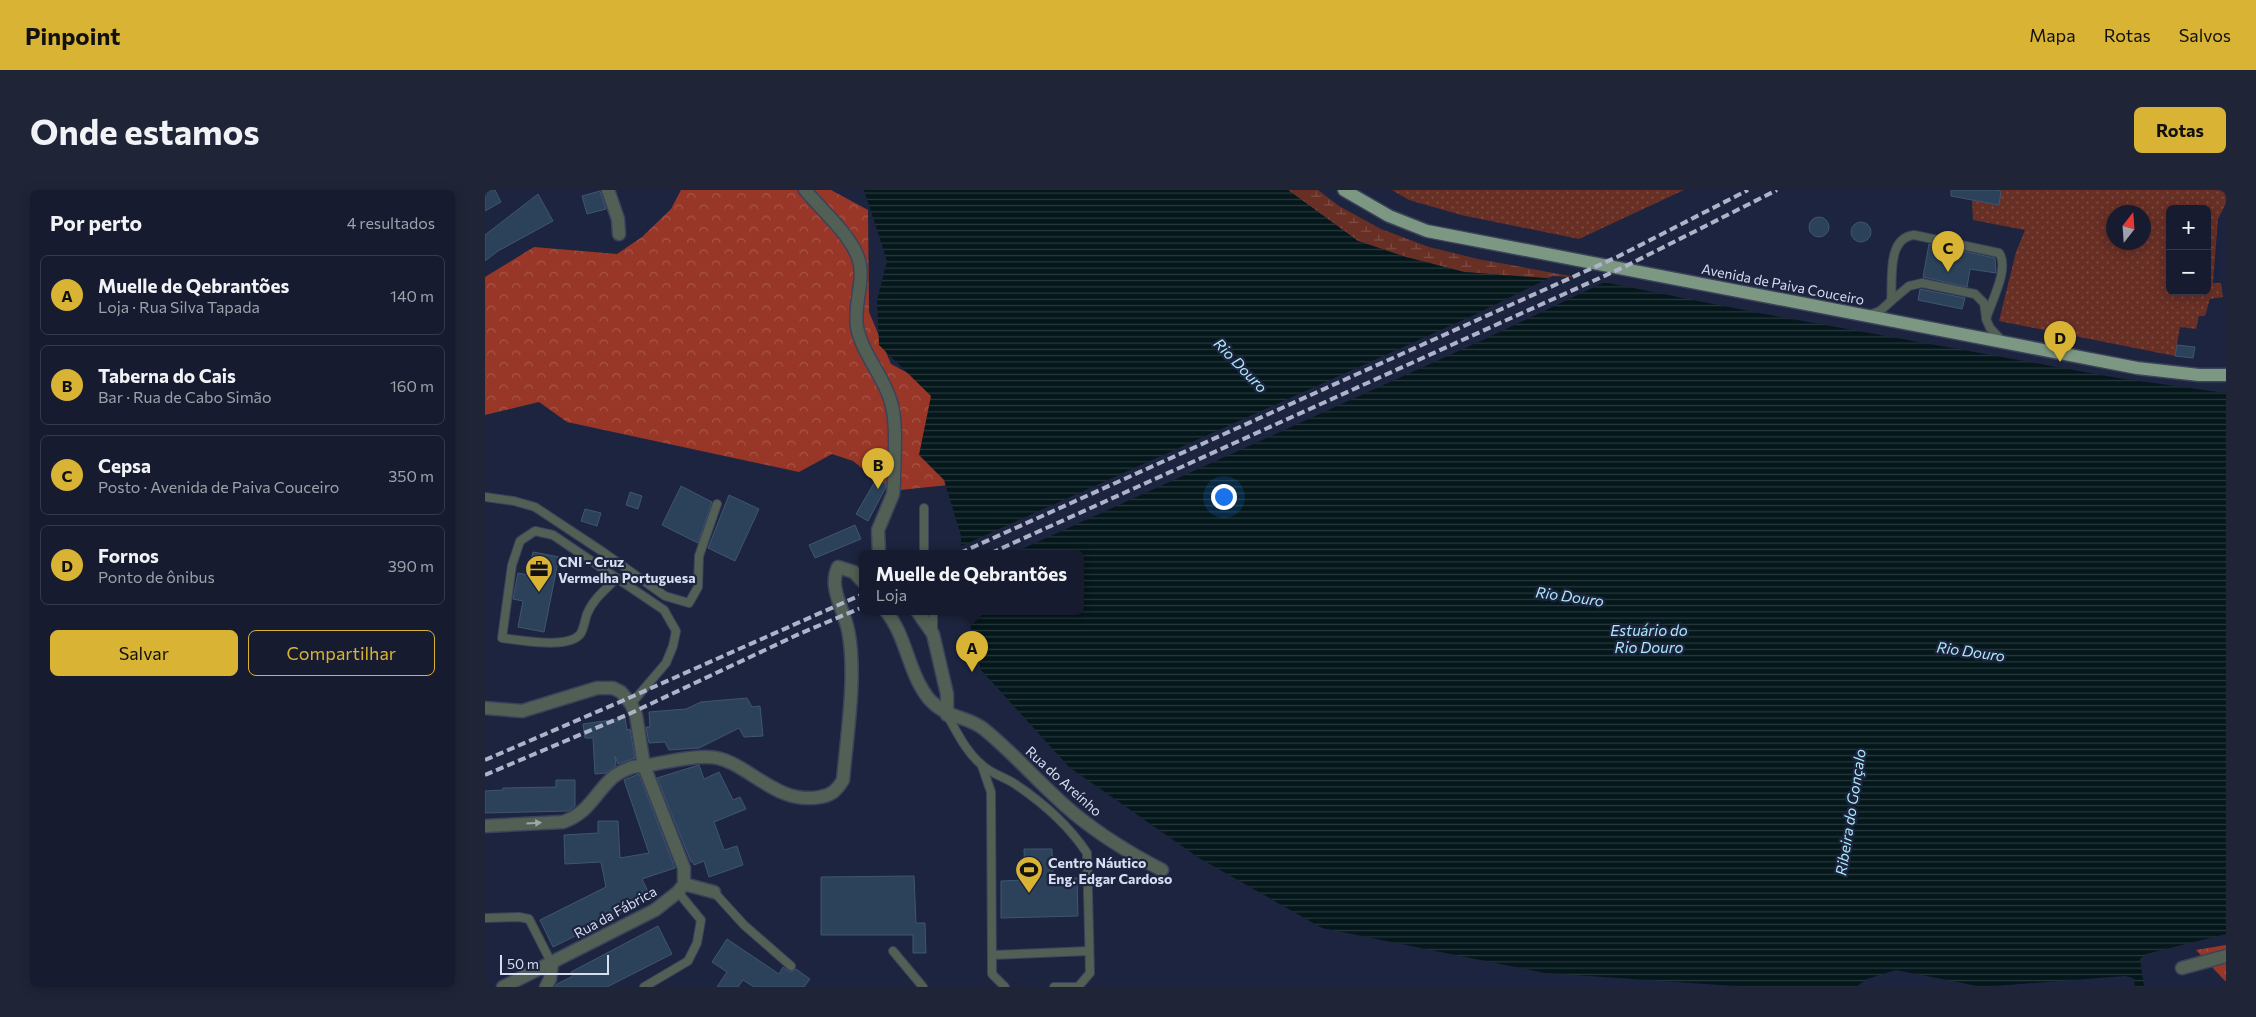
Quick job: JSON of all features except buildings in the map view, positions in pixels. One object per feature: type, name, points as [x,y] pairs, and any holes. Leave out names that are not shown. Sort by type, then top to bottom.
[{"type":"main road","name":"Avenida de Paiva Couceiro","points":[[1344,190],[1389,216],[1427,231],[2137,368],[2199,375],[2226,375]]},
{"type":"street","points":[[608,190],[618,219],[619,234]]},
{"type":"street","points":[[805,190],[852,246],[859,259],[861,275],[857,328],[863,345],[890,398],[893,412],[893,494],[878,530],[879,550]]},
{"type":"street","points":[[485,826],[563,822],[575,818],[585,810],[608,782],[621,772],[632,767],[709,756],[723,760],[771,788],[791,795],[805,799],[828,796],[837,790],[843,780],[851,665],[848,630],[835,592],[833,577],[838,567],[846,568],[859,579]]},
{"type":"street","points":[[888,615],[899,632],[921,687],[929,698],[947,714]]},
{"type":"street","points":[[920,615],[933,634],[947,694],[947,714]]},
{"type":"street","points":[[485,708],[522,711],[597,688],[613,688],[621,692],[631,704],[641,737],[644,766],[684,868],[681,888],[714,892]]},
{"type":"street","name":"Rua do Areínho","points":[[947,714],[983,728],[1075,814],[1115,845],[1162,870]]},
{"type":"street","name":"Rua da Fábrica","points":[[503,987],[552,964],[655,910],[681,888]]},
{"type":"street","points":[[2182,968],[2226,956]]},
{"type":"street","points":[[546,987],[551,979],[552,964]]},
{"type":"lane","points":[[1891,301],[1896,246],[1904,237],[1913,235],[1999,253],[2004,264],[2002,275],[1986,319]]},
{"type":"lane","points":[[1867,316],[1880,311],[1909,286],[1921,283],[1975,294],[1983,303],[1990,328],[2004,343]]},
{"type":"lane","points":[[485,497],[514,501],[535,507],[665,596],[689,603],[698,588],[699,556],[717,504]]},
{"type":"lane","points":[[924,508],[924,550]]},
{"type":"lane","points":[[617,578],[599,594],[588,612],[580,634],[570,642],[533,642],[502,638],[512,564],[520,540],[535,531],[553,535],[617,578],[664,610],[676,631],[673,646],[666,662],[631,704]]},
{"type":"lane","points":[[933,615],[933,634]]},
{"type":"lane","points":[[947,714],[963,744],[982,766],[1014,783],[1047,809],[1078,839],[1087,853],[1090,973],[1077,987],[1054,987]]},
{"type":"lane","points":[[982,766],[991,792],[992,974],[1005,987]]},
{"type":"lane","points":[[644,987],[688,961],[697,943],[701,920],[681,888]]},
{"type":"lane","points":[[714,892],[744,925],[791,966]]},
{"type":"lane","points":[[485,918],[519,917],[529,919],[552,964]]},
{"type":"lane","points":[[993,955],[1089,950]]},
{"type":"lane","points":[[893,951],[923,987]]},
{"type":"green space","points":[[681,190],[831,190],[868,210],[869,312],[891,364],[919,379],[947,387],[948,485],[891,491],[853,461],[832,454],[799,472],[567,422],[539,402],[485,415],[485,277],[534,247],[617,254],[642,237],[671,209]]},
{"type":"green space","points":[[1288,190],[1318,190],[1339,206],[1381,229],[1429,247],[1478,259],[1608,283],[1464,272],[1406,257],[1358,241]]},
{"type":"green space","points":[[1392,190],[1684,190],[1579,239],[1461,215],[1409,200]]},
{"type":"green space","points":[[1995,190],[2226,190],[2226,203],[2218,219],[2213,283],[2221,283],[2223,297],[2210,299],[2205,316],[2199,316],[2196,329],[2180,327],[2175,356],[1999,321],[2016,252],[2025,230],[1973,220],[1972,200],[1999,205],[2001,191]]},
{"type":"green space","points":[[2226,945],[2226,982],[2196,950]]},
{"type":"water","name":"Estuário do Rio Douro","points":[[864,190],[1288,190],[1358,241],[1406,257],[1464,272],[1608,283],[1759,313],[2118,378],[2226,393],[2226,934],[2146,954],[2140,959],[2144,987],[2135,987],[2133,978],[2125,976],[1982,987],[1896,970],[1867,979],[1856,987],[1749,987],[1545,973],[1322,928],[1199,858],[1069,767],[981,670],[968,615],[1084,615],[1084,550],[1015,550],[1019,546],[1018,536],[1011,529],[1000,529],[966,550],[961,550],[961,536],[944,480],[919,455],[931,396],[879,345],[877,300],[887,261]],"holes":[[[1484,314],[1492,322],[1492,332],[1485,339],[1475,340],[1467,333],[1467,322],[1474,315]]]},
{"type":"pier","points":[[1553,276],[1609,280],[1485,339],[1020,550],[1013,550],[1016,546],[1016,537],[1010,531],[1001,532],[996,538],[996,546],[1000,550],[959,550],[959,547],[1474,315]],"holes":[[[1475,317],[1483,317],[1489,323],[1489,331],[1484,337],[1475,337],[1469,332],[1469,323]]]},
{"type":"railway","points":[[967,550],[1617,257],[1748,190]]},
{"type":"railway","points":[[998,550],[1624,267],[1777,190]]},
{"type":"railway","points":[[485,760],[859,596]]},
{"type":"railway","points":[[485,775],[629,714],[799,634],[859,609]]},
{"type":"place","name":"Cepsa","points":[[1948,272]]},
{"type":"place","name":"Fornos","points":[[2060,362]]},
{"type":"place","name":"Taberna do Cais","points":[[878,489]]},
{"type":"place","name":"CNI - Cruz Vermelha Portuguesa","points":[[539,593]]},
{"type":"place","name":"Muelle de Qebrantões","points":[[972,672]]},
{"type":"place","name":"Centro Náutico Eng. Edgar Cardoso","points":[[1029,894]]},
{"type":"water label","name":"Rio Douro","points":[[1241,365]]},
{"type":"water label","name":"Rio Douro","points":[[1570,596]]},
{"type":"water label","name":"Rio Douro","points":[[1971,651]]},
{"type":"water label","name":"Ribeira do Gonçalo","points":[[1850,812]]}]
